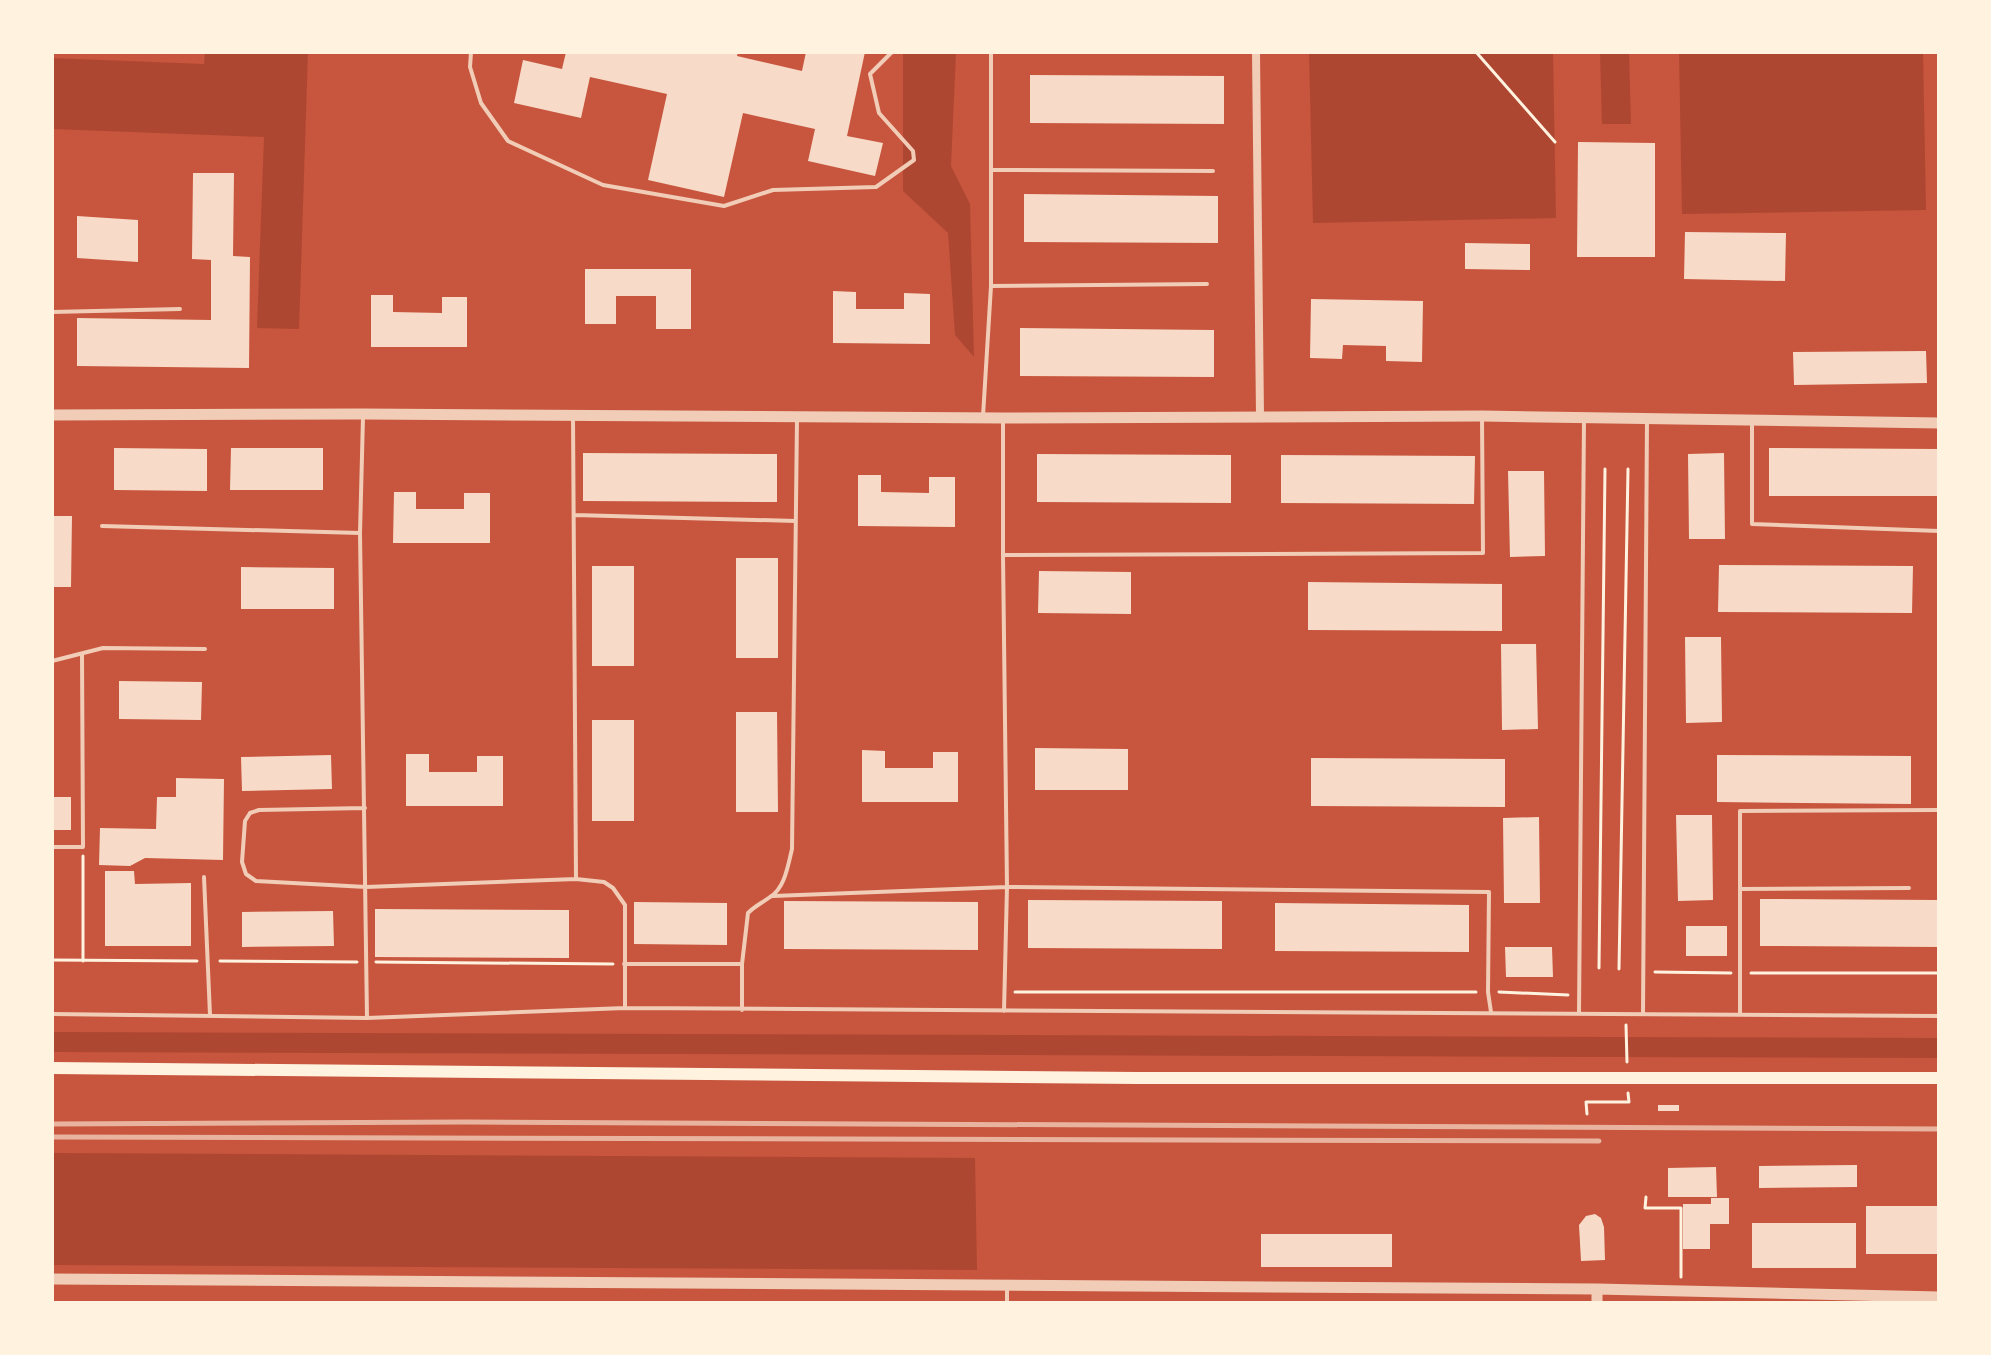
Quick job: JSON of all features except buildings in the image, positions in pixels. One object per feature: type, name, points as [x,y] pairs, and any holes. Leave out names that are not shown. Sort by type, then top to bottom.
[{"type":"main road","points":[[52,1068],[1138,1078],[1939,1078]]},
{"type":"street","points":[[1256,52],[1260,415]]},
{"type":"street","points":[[52,415],[983,418],[1260,415],[1939,423]]},
{"type":"street","points":[[52,1279],[1597,1289],[1939,1297]]},
{"type":"street","points":[[1597,1289],[1597,1303]]},
{"type":"lane","points":[[471,52],[470,67],[481,103],[508,141],[603,185],[724,206],[773,190],[876,187],[914,160],[913,151],[879,113],[870,74],[892,52]]},
{"type":"lane","points":[[983,418],[991,286],[991,52]]},
{"type":"lane","points":[[991,170],[1213,171]]},
{"type":"lane","points":[[991,286],[1207,284]]},
{"type":"lane","points":[[52,312],[180,309]]},
{"type":"lane","points":[[363,414],[360,533],[367,1018]]},
{"type":"lane","points":[[573,416],[576,879]]},
{"type":"lane","points":[[1003,555],[1483,553],[1482,416]]},
{"type":"lane","points":[[773,896],[785,877],[792,849],[797,417]]},
{"type":"lane","points":[[1579,1013],[1584,417]]},
{"type":"lane","points":[[1003,418],[1007,887],[1004,1011]]},
{"type":"lane","points":[[1643,1013],[1647,419]]},
{"type":"lane","points":[[1752,420],[1752,524],[1939,531]]},
{"type":"lane","points":[[575,515],[796,521]]},
{"type":"lane","points":[[102,526],[360,533]]},
{"type":"lane","points":[[52,661],[103,648],[205,649]]},
{"type":"lane","points":[[52,847],[83,847],[82,654]]},
{"type":"lane","points":[[365,808],[259,810],[250,813],[245,821],[242,862],[246,874],[256,881],[366,887],[576,879],[604,882],[613,888],[625,905],[625,1008]]},
{"type":"lane","points":[[1740,1014],[1740,811],[1939,810]]},
{"type":"lane","points":[[204,877],[210,1015]]},
{"type":"lane","points":[[742,1010],[742,964],[748,913],[759,902],[773,896],[1007,887],[1489,892],[1488,992],[1491,1012]]},
{"type":"lane","points":[[1740,889],[1909,888]]},
{"type":"lane","points":[[624,964],[742,964]]},
{"type":"lane","points":[[52,1014],[367,1018],[625,1008],[1939,1016]]},
{"type":"lane","points":[[1007,1285],[1007,1303]]},
{"type":"path","points":[[1476,52],[1555,142]]},
{"type":"path","points":[[1599,968],[1605,469]]},
{"type":"path","points":[[1619,969],[1628,469]]},
{"type":"path","points":[[83,847],[83,961]]},
{"type":"path","points":[[52,960],[624,964]]},
{"type":"path","points":[[1644,972],[1939,973]]},
{"type":"path","points":[[1004,992],[1488,992],[1579,996]]},
{"type":"path","points":[[1646,1197],[1645,1208],[1681,1208],[1681,1290]]},
{"type":"shaded area","points":[[205,52],[308,52],[299,329],[257,328],[264,137],[52,129],[52,58],[204,64]]},
{"type":"shaded area","points":[[903,52],[956,52],[951,166],[970,204],[974,357],[955,335],[948,233],[903,191]]},
{"type":"shaded area","points":[[1309,52],[1553,52],[1556,218],[1313,223]]},
{"type":"shaded area","points":[[1600,52],[1629,52],[1631,124],[1602,124]]},
{"type":"shaded area","points":[[1679,52],[1923,52],[1926,210],[1682,214]]},
{"type":"shaded area","points":[[52,1032],[1939,1038],[1939,1058],[52,1052]]},
{"type":"shaded area","points":[[52,1153],[975,1158],[977,1270],[52,1265]]},
{"type":"railway","points":[[52,1124],[465,1122],[1939,1129]]},
{"type":"railway","points":[[52,1137],[1599,1141]]}]
